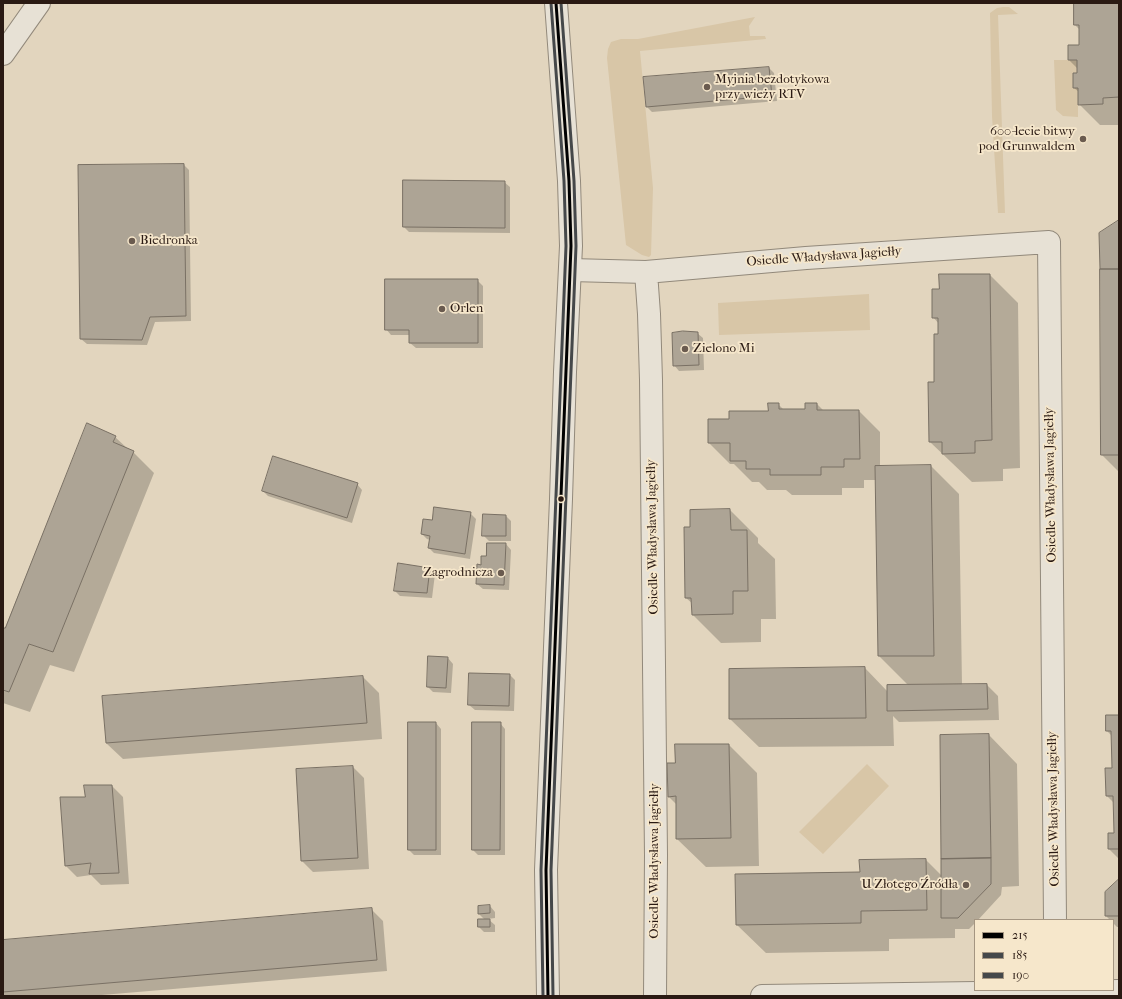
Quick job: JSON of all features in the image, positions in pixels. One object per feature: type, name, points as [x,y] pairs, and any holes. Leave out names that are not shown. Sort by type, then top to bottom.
[{"type":"street","points":[[3,54],[39,3]]},
{"type":"street","points":[[548,996],[546,870],[565,372],[571,270],[571,216],[556,3]]},
{"type":"street","name":"Osiedle Władysława Jagiełły","points":[[655,996],[656,840],[651,380],[646,272],[806,258],[1049,242],[1055,919]]},
{"type":"street","points":[[571,270],[646,272]]},
{"type":"street","points":[[762,996],[1119,991]]},
{"type":"shaded area","points":[[1009,7],[1018,14],[998,15],[1005,213],[998,213],[992,116],[990,13],[997,8]]},
{"type":"shaded area","points":[[755,17],[749,26],[750,36],[765,36],[766,39],[640,51],[653,188],[651,255],[649,257],[642,255],[626,245],[607,58],[608,49],[611,42],[621,39],[638,39]]},
{"type":"shaded area","points":[[1054,60],[1077,60],[1077,73],[1073,73],[1073,88],[1078,88],[1078,117],[1063,116],[1056,110]]},
{"type":"shaded area","points":[[869,294],[870,330],[719,335],[718,303]]},
{"type":"shaded area","points":[[867,764],[889,786],[823,854],[799,832]]},
{"type":"building","points":[[1074,3],[1119,3],[1119,97],[1103,98],[1103,104],[1078,105],[1078,88],[1073,88],[1073,73],[1077,73],[1077,60],[1068,60],[1068,45],[1079,45],[1079,25],[1074,25]]},
{"type":"building","name":"Myjnia bezdotykowa przy wieży RTV","points":[[769,67],[772,96],[646,107],[643,77]]},
{"type":"building","name":"Biedronka","points":[[184,164],[186,316],[150,317],[142,340],[80,339],[78,165]]},
{"type":"building","points":[[403,180],[505,181],[505,228],[403,227]]},
{"type":"building","points":[[1119,220],[1119,269],[1100,269],[1099,233]]},
{"type":"building","points":[[1100,269],[1119,269],[1119,455],[1101,455]]},
{"type":"building","points":[[939,274],[990,274],[992,440],[975,441],[975,453],[942,454],[942,442],[929,442],[928,382],[934,382],[934,334],[938,334],[938,318],[932,318],[932,289],[939,289]]},
{"type":"building","points":[[385,279],[478,279],[478,343],[409,343],[409,330],[385,330]]},
{"type":"building","name":"Zielono Mi","points":[[683,331],[698,332],[699,365],[673,366],[672,333]]},
{"type":"building","points":[[768,403],[779,403],[779,409],[805,409],[805,403],[817,403],[817,410],[859,410],[860,459],[844,459],[844,467],[821,467],[821,475],[770,475],[770,469],[746,469],[746,461],[730,461],[730,443],[708,443],[708,419],[729,419],[729,411],[768,411]]},
{"type":"building","points":[[87,423],[116,436],[113,442],[134,451],[53,652],[29,644],[9,692],[3,690],[3,628],[5,628]]},
{"type":"building","points":[[273,456],[358,483],[347,518],[262,491]]},
{"type":"building","points":[[931,465],[934,656],[878,656],[875,466]]},
{"type":"building","points":[[434,507],[471,512],[465,554],[428,548],[430,536],[421,534],[423,519],[432,520]]},
{"type":"building","points":[[730,509],[731,530],[747,530],[748,591],[733,591],[733,614],[692,615],[691,598],[685,598],[684,527],[690,527],[690,510]]},
{"type":"building","points":[[483,514],[506,515],[506,536],[482,536]]},
{"type":"building","points":[[487,543],[506,543],[504,585],[476,584],[477,564],[481,565],[481,556],[486,556]]},
{"type":"building","points":[[398,563],[430,568],[427,593],[394,591]]},
{"type":"building","points":[[428,656],[448,657],[446,688],[427,687]]},
{"type":"building","points":[[865,667],[866,718],[729,719],[729,669]]},
{"type":"building","points":[[469,673],[510,674],[509,706],[468,705]]},
{"type":"building","points":[[363,676],[367,723],[106,743],[102,696]]},
{"type":"building","points":[[987,684],[988,709],[887,711],[887,685]]},
{"type":"building","points":[[1106,715],[1119,715],[1119,849],[1108,849],[1108,833],[1114,833],[1113,796],[1106,796],[1105,768],[1112,768],[1111,731],[1106,731]]},
{"type":"building","points":[[408,722],[436,722],[436,850],[408,850]]},
{"type":"building","points":[[472,722],[501,722],[500,850],[472,850]]},
{"type":"building","points":[[989,734],[991,858],[941,859],[940,735]]},
{"type":"building","points":[[675,744],[729,744],[731,838],[676,839],[676,796],[668,797],[667,763],[675,763]]},
{"type":"building","points":[[353,766],[358,858],[301,861],[296,769]]},
{"type":"building","points":[[84,785],[112,785],[119,873],[89,874],[91,863],[65,866],[60,797],[85,797]]},
{"type":"building","points":[[991,858],[991,884],[958,918],[941,918],[941,859]]},
{"type":"building","points":[[926,859],[927,910],[861,911],[861,923],[736,925],[735,874],[860,872],[859,860]]},
{"type":"building","points":[[1119,879],[1119,916],[1105,916],[1105,892]]},
{"type":"building","points":[[490,905],[490,913],[478,914],[478,906]]},
{"type":"building","points":[[372,908],[377,960],[3,992],[3,940]]},
{"type":"building","points":[[478,919],[490,919],[490,927],[478,927]]},
{"type":"transit line","name":"190","points":[[543,996],[541,870],[566,246],[564,181],[551,3]]},
{"type":"transit line","name":"215","points":[[548,996],[546,870],[571,246],[569,181],[556,3]]},
{"type":"transit line","name":"185","points":[[553,996],[551,870],[576,246],[574,181],[561,3]]},
{"type":"place","name":"Myjnia bezdotykowa przy wieży RTV","points":[[707,87]]},
{"type":"place","name":"600-lecie bitwy pod Grunwaldem","points":[[1083,139]]},
{"type":"place","name":"Biedronka","points":[[132,241]]},
{"type":"place","name":"Orlen","points":[[442,309]]},
{"type":"place","name":"Zielono Mi","points":[[685,349]]},
{"type":"place","name":"Zagrodnicza","points":[[501,573]]},
{"type":"place","name":"U Złotego Źródła","points":[[966,885]]}]
